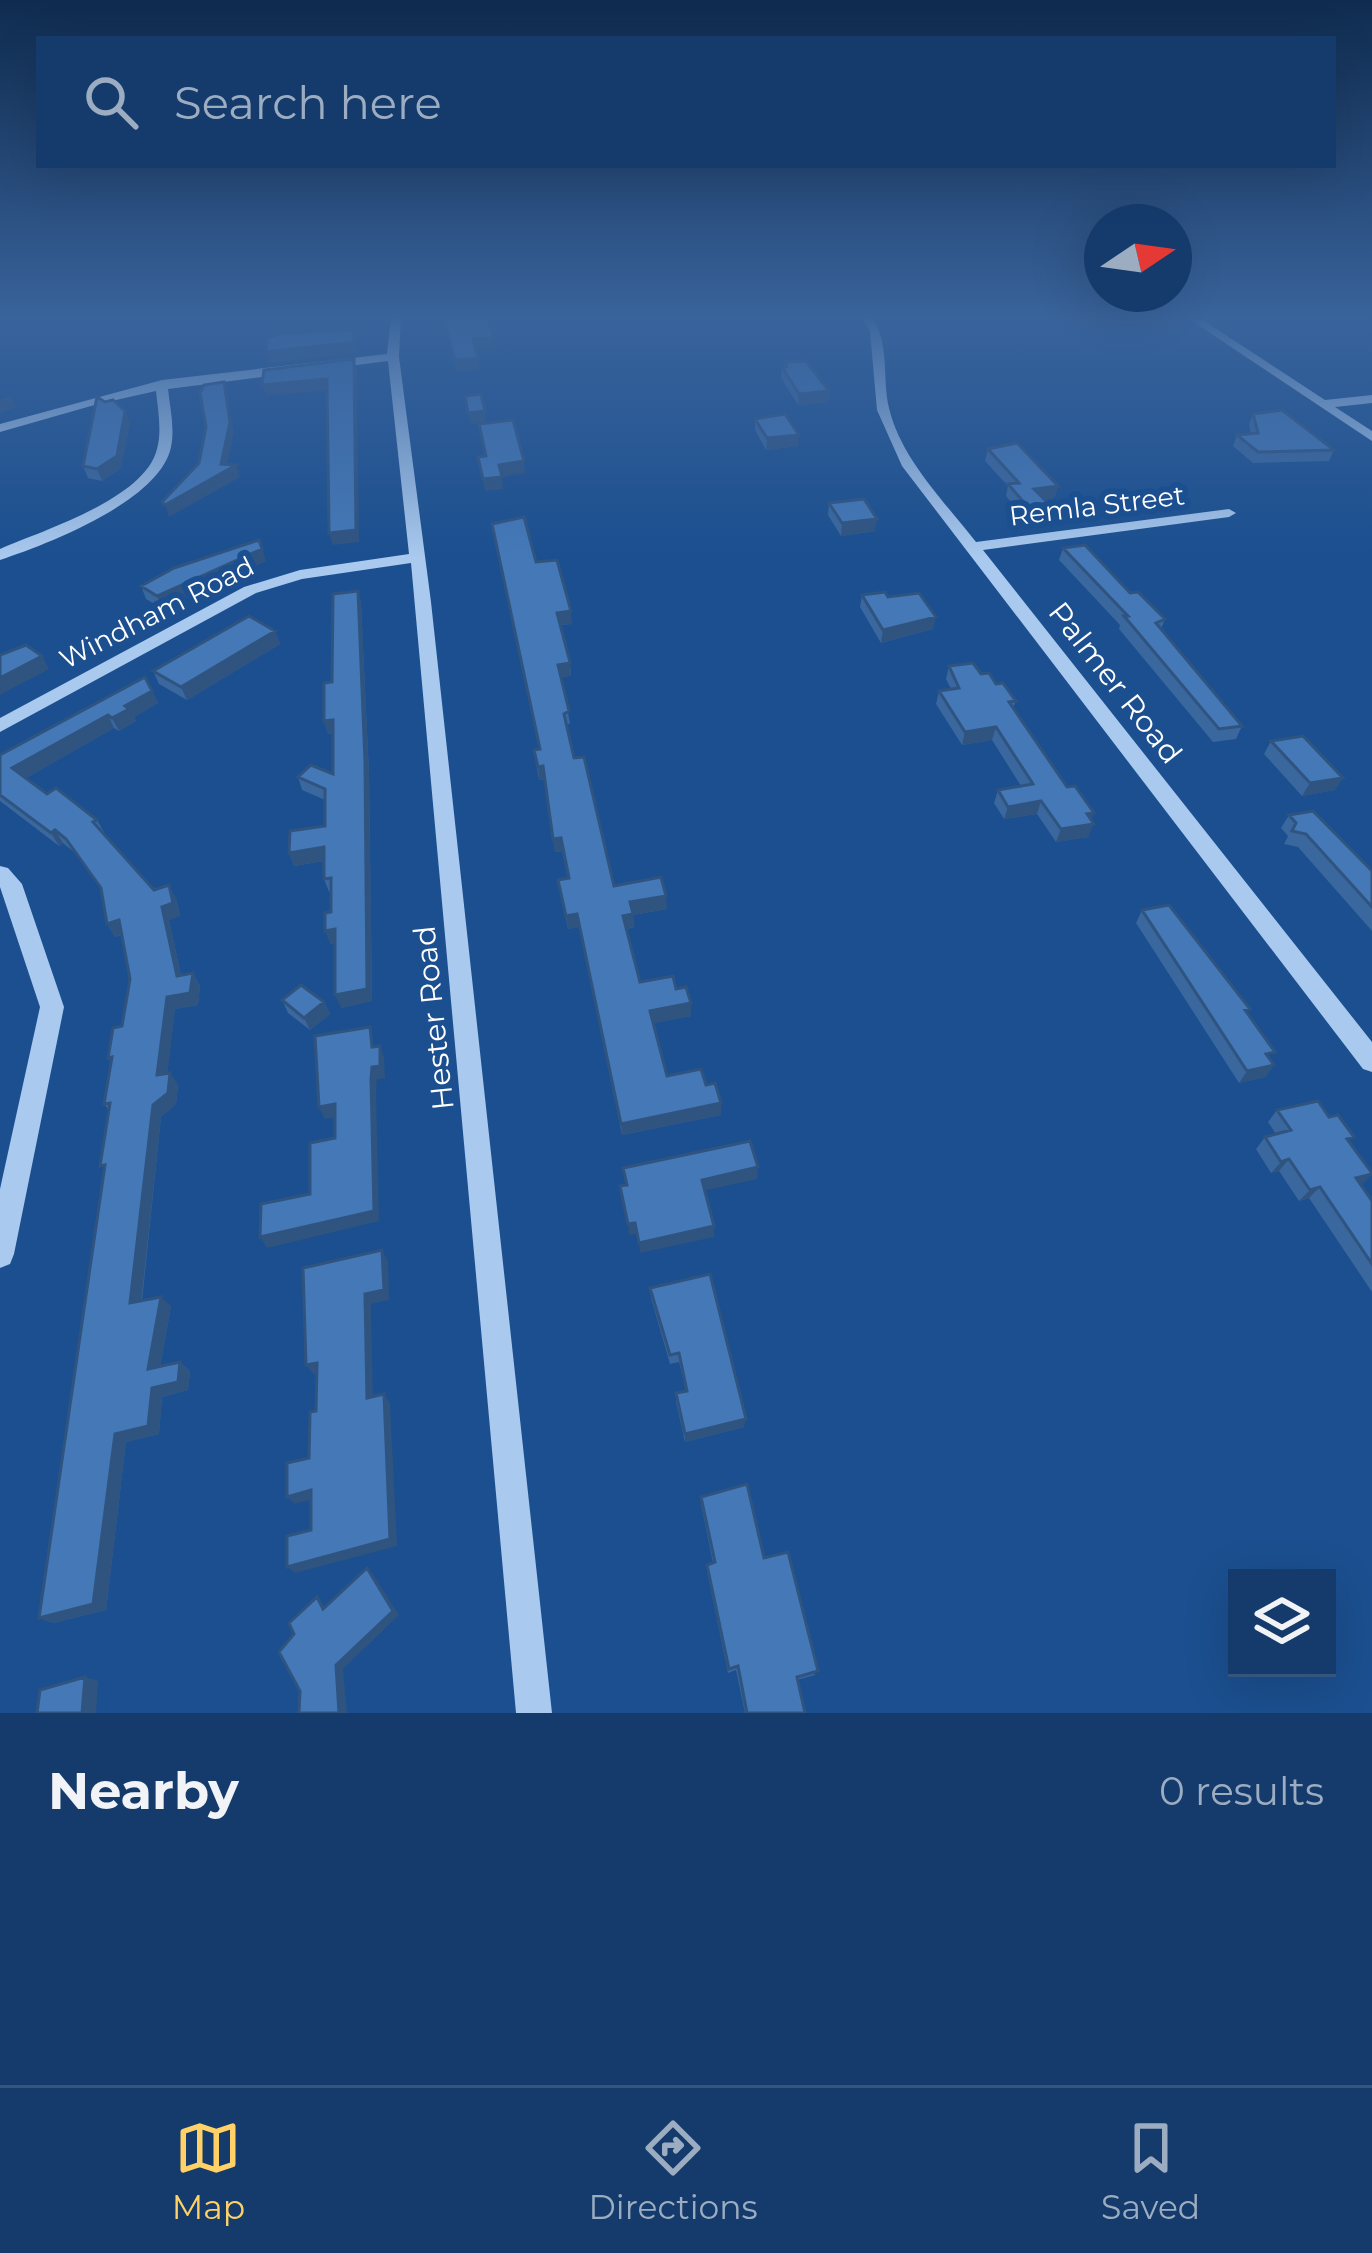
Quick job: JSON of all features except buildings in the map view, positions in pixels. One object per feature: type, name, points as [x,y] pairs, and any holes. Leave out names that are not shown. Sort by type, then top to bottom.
[{"type":"street","points":[[0,428],[102,397]]},
{"type":"street","points":[[0,555],[114,502],[153,475],[164,452],[162,397]]},
{"type":"street","name":"Hester Road","points":[[398,397],[534,1713]]},
{"type":"street","name":"Palmer Road","points":[[882,397],[883,410],[909,466],[1372,1061]]},
{"type":"street","points":[[1313,397],[1372,437]]},
{"type":"street","points":[[1324,404],[1372,399]]},
{"type":"street","name":"Remla Street","points":[[971,547],[1229,513]]},
{"type":"street","name":"Windham Road","points":[[0,726],[250,590],[300,574],[416,558]]},
{"type":"street","points":[[0,874],[11,884],[52,1007],[0,1254]]}]
